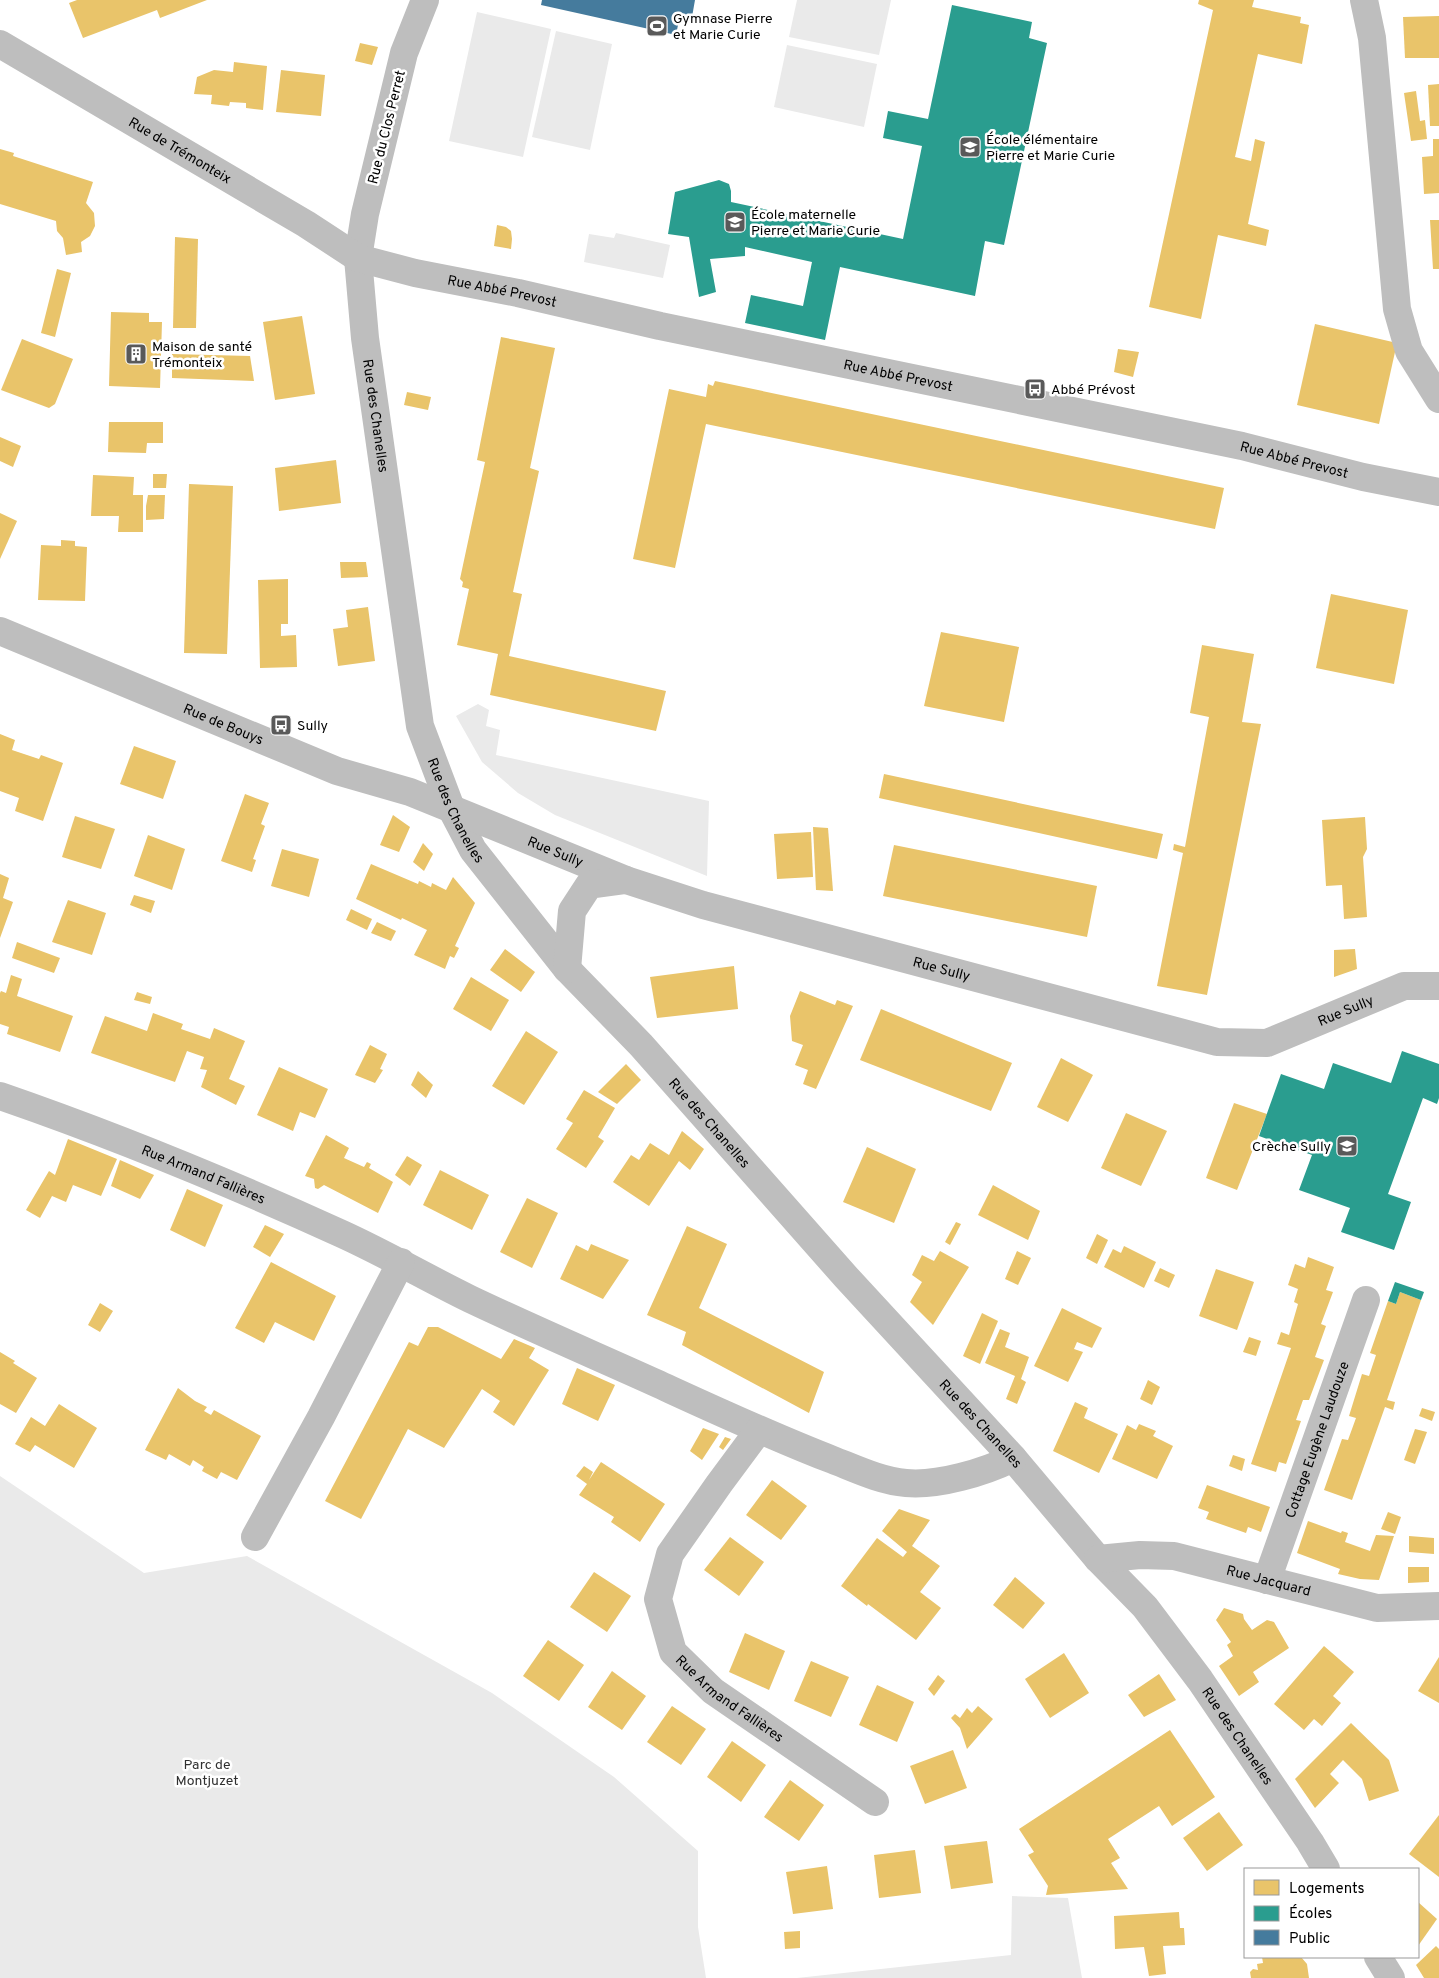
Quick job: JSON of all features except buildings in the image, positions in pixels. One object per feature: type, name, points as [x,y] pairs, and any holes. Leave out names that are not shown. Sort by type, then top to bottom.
[{"type":"street","name":"Rue du Clos Perret","points":[[358,258],[365,214],[404,53],[425,0]]},
{"type":"street","points":[[1364,0],[1372,38],[1396,309],[1409,351],[1439,399]]},
{"type":"street","name":"Rue de Trémonteix","points":[[0,44],[306,224],[358,258]]},
{"type":"street","name":"Rue Abbé Prevost","points":[[358,258],[415,273],[518,293],[660,326],[1242,446],[1363,477],[1439,492]]},
{"type":"street","name":"Rue des Chanelles","points":[[358,258],[365,338],[420,726],[451,808],[473,850],[567,969],[641,1045],[846,1277],[1013,1458],[1098,1559],[1145,1607],[1200,1680],[1310,1842],[1325,1868]]},
{"type":"street","name":"Rue de Bouys","points":[[0,631],[337,771],[410,792],[451,808]]},
{"type":"street","name":"Rue Sully","points":[[451,808],[626,880],[703,905],[1216,1042],[1267,1043],[1404,986],[1439,986]]},
{"type":"street","points":[[567,969],[572,911],[589,886],[626,880]]},
{"type":"street","name":"Rue Armand Fallières","points":[[0,1096],[174,1160],[343,1234],[402,1262],[468,1298],[759,1430],[871,1475],[906,1483],[964,1476],[989,1469],[1013,1458]]},
{"type":"street","points":[[255,1537],[321,1417],[402,1262]]},
{"type":"street","name":"Cottage Eugène Laudouze","points":[[1267,1580],[1366,1300]]},
{"type":"street","name":"Rue Armand Fallières","points":[[759,1430],[670,1554],[658,1599],[673,1652],[713,1691],[875,1802]]},
{"type":"street","name":"Rue Jacquard","points":[[1098,1559],[1140,1555],[1174,1556],[1377,1608],[1439,1606]]},
{"type":"street","points":[[1379,1958],[1391,1978]]},
{"type":"green space","points":[[797,0],[891,0],[879,55],[789,37]]},
{"type":"green space","points":[[477,12],[551,29],[523,157],[449,141]]},
{"type":"green space","points":[[556,31],[612,44],[590,150],[532,137]]},
{"type":"green space","points":[[787,45],[877,64],[864,127],[774,107]]},
{"type":"green space","points":[[616,233],[670,245],[663,278],[584,262],[589,234],[614,238]]},
{"type":"green space","points":[[478,704],[489,710],[486,726],[500,730],[496,755],[709,801],[707,876],[555,815],[518,793],[482,762],[456,716]]},
{"type":"green space","name":"Parc de Montjuzet","points":[[0,1476],[144,1573],[247,1556],[492,1693],[614,1777],[698,1851],[698,1927],[706,1978],[0,1978]]},
{"type":"green space","points":[[1012,1896],[1068,1898],[1082,1978],[797,1978],[1011,1955]]},
{"type":"place","name":"Gymnase Pierre et Marie Curie","points":[[657,26]]},
{"type":"place","name":"École élémentaire Pierre et Marie Curie","points":[[970,147]]},
{"type":"place","name":"École maternelle Pierre et Marie Curie","points":[[735,222]]},
{"type":"place","name":"Maison de santé Trémonteix","points":[[136,354]]},
{"type":"place","name":"Abbé Prévost","points":[[1035,389]]},
{"type":"place","name":"Sully","points":[[281,725]]},
{"type":"place","name":"Crèche Sully","points":[[1347,1146]]}]
